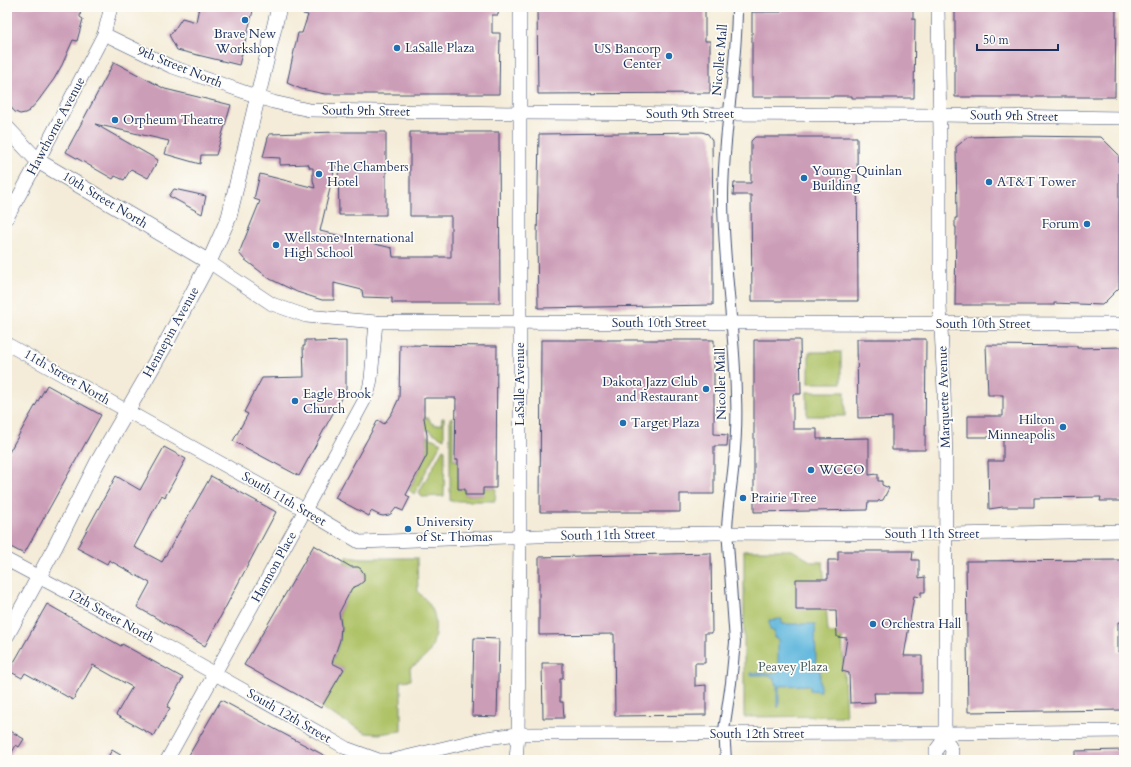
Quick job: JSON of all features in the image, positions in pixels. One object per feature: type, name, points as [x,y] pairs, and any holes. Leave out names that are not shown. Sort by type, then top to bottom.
[{"type":"main road","name":"Hennepin Avenue","points":[[7,635],[55,547],[97,462],[164,347],[210,262],[229,217],[279,7]]},
{"type":"main road","name":"10th Street North","points":[[7,128],[38,161],[210,262]]},
{"type":"street","name":"Hawthorne Avenue","points":[[7,218],[104,34],[110,7]]},
{"type":"street","name":"LaSalle Avenue","points":[[516,760],[518,734],[520,537],[520,7]]},
{"type":"street","name":"Nicollet Mall","points":[[726,760],[724,734],[735,642],[728,514],[734,462],[736,374],[726,269],[723,197],[726,134],[735,54],[736,7]]},
{"type":"street","name":"Marquette Avenue","points":[[938,7],[941,324],[946,432],[945,736],[952,750],[952,760]]},
{"type":"street","name":"9th Street North","points":[[104,34],[170,66],[257,97]]},
{"type":"street","name":"South 9th Street","points":[[257,97],[309,110],[1124,118]]},
{"type":"street","name":"South 10th Street","points":[[210,262],[272,304],[306,316],[376,322],[1124,324]]},
{"type":"street","name":"Harmon Place","points":[[166,760],[305,510],[369,389],[376,322]]},
{"type":"street","name":"11th Street North","points":[[7,344],[127,411]]},
{"type":"street","name":"South 11th Street","points":[[127,411],[305,510],[359,542],[728,533],[946,534],[1124,531]]},
{"type":"street","name":"12th Street North","points":[[7,560],[215,674]]},
{"type":"street","name":"South 12th Street","points":[[215,674],[346,748],[379,760],[387,760]]},
{"type":"street","name":"South 12th Street","points":[[393,760],[486,738],[518,734],[945,736],[1124,731]]},
{"type":"street","name":"Marquette Avenue","points":[[936,760],[936,750],[945,736]]},
{"type":"green space","points":[[809,352],[841,352],[841,383],[809,383]]},
{"type":"green space","points":[[807,392],[845,392],[845,416],[807,416]]},
{"type":"green space","points":[[406,418],[429,418],[431,423],[436,425],[441,424],[442,418],[444,418],[444,439]]},
{"type":"green space","points":[[450,418],[453,418],[453,460],[458,460],[458,489],[465,489],[465,495],[483,495],[483,488],[496,488],[495,501],[450,501]]},
{"type":"green space","points":[[427,436],[441,443],[414,494],[409,490],[427,455]]},
{"type":"green space","points":[[443,449],[445,450],[444,496],[422,497],[419,492]]},
{"type":"green space","name":"Peavey Plaza","points":[[744,550],[792,550],[812,562],[823,562],[828,632],[842,634],[846,716],[744,717]]},
{"type":"green space","points":[[348,556],[361,558],[417,558],[418,592],[429,604],[434,614],[435,632],[431,650],[424,658],[410,668],[411,680],[401,681],[401,731],[379,734],[366,733],[321,708],[344,669],[332,663],[339,644],[341,633],[339,613],[353,585],[356,586],[360,584],[364,577],[364,574],[360,568],[351,567],[344,562]]},
{"type":"water","points":[[782,619],[782,624],[815,624],[816,664],[820,665],[820,691],[810,690],[810,685],[779,686],[779,707],[777,707],[777,684],[775,684],[775,678],[771,678],[770,675],[751,675],[751,673],[778,673],[778,638],[774,638],[774,631],[770,630],[769,620]]},
{"type":"building","points":[[7,7],[81,7],[80,17],[83,19],[77,41],[73,40],[54,79],[29,111],[20,114],[15,112],[7,103]]},
{"type":"building","points":[[199,7],[254,7],[239,65],[177,50],[169,35],[182,18],[196,22]]},
{"type":"building","name":"LaSalle Plaza","points":[[304,7],[499,7],[498,15],[492,15],[492,33],[500,33],[499,94],[325,94],[301,89],[287,83],[298,33],[302,33],[308,15],[303,14]]},
{"type":"building","points":[[537,7],[705,7],[705,41],[710,41],[710,93],[538,94]]},
{"type":"building","points":[[781,7],[913,7],[913,19],[915,19],[914,98],[852,98],[852,96],[752,97],[752,12],[781,12]]},
{"type":"building","points":[[955,7],[1116,7],[1115,97],[955,97]]},
{"type":"building","name":"Orpheum Theatre","points":[[114,62],[165,89],[231,105],[216,155],[201,155],[200,164],[165,154],[169,141],[95,124],[158,160],[148,178],[131,169],[124,180],[115,176],[113,179],[66,152]]},
{"type":"building","points":[[386,132],[386,215],[339,215],[338,164],[336,163],[320,231],[392,248],[393,257],[451,257],[451,216],[410,216],[410,132],[499,132],[500,303],[392,303],[392,298],[363,297],[362,290],[334,283],[334,300],[322,300],[297,292],[270,279],[244,259],[239,253],[260,201],[254,199],[260,174],[315,188],[313,168],[310,168],[308,164],[280,165],[280,158],[263,157],[269,134]]},
{"type":"building","points":[[702,132],[708,134],[712,140],[713,305],[538,308],[537,238],[539,134]]},
{"type":"building","points":[[755,137],[857,137],[858,301],[752,301],[751,195],[733,195],[734,183],[751,183],[751,141]]},
{"type":"building","points":[[968,137],[1101,137],[1119,155],[1119,288],[1102,305],[1054,303],[1054,305],[955,305],[955,218],[957,218],[956,147]]},
{"type":"building","points":[[174,189],[206,196],[202,214],[169,196]]},
{"type":"building","points":[[857,339],[926,339],[925,450],[892,450],[892,417],[858,418]]},
{"type":"building","name":"Eagle Brook Church","points":[[305,340],[314,340],[314,342],[346,341],[346,389],[299,476],[233,441],[248,414],[244,412],[262,378],[304,377],[303,346],[305,346]]},
{"type":"building","name":"Target Plaza","points":[[541,340],[714,340],[714,434],[728,435],[727,446],[714,446],[714,494],[680,494],[680,512],[540,512]]},
{"type":"building","name":"WCCO","points":[[754,340],[800,340],[801,394],[793,394],[793,429],[817,429],[817,439],[869,438],[869,475],[878,474],[878,481],[882,481],[882,485],[889,488],[883,500],[878,502],[868,502],[867,510],[754,512]]},
{"type":"building","points":[[400,345],[497,346],[496,488],[483,488],[483,495],[465,495],[465,489],[458,489],[458,460],[455,460],[456,398],[424,398],[427,455],[406,495],[410,497],[403,511],[396,508],[389,515],[383,516],[371,511],[369,516],[335,498],[378,420],[384,424],[392,413],[399,398]]},
{"type":"building","name":"Hilton Minneapolis","points":[[986,345],[1077,346],[1077,348],[1124,347],[1124,501],[1100,501],[1101,497],[1034,498],[1034,507],[1003,507],[989,509],[988,461],[1003,461],[1003,437],[968,437],[968,416],[1003,416],[1003,395],[988,395]]},
{"type":"building","points":[[47,385],[101,415],[24,554],[7,545],[7,456]]},
{"type":"building","points":[[164,447],[186,459],[165,497],[162,495],[134,547],[162,562],[211,476],[276,512],[205,646],[137,607],[150,583],[109,560],[107,564],[77,548],[116,476],[140,490]]},
{"type":"building","points":[[314,545],[351,567],[358,567],[364,574],[364,581],[352,588],[339,613],[341,625],[340,640],[332,663],[344,669],[321,708],[244,665]]},
{"type":"building","name":"Orchestra Hall","points":[[838,551],[913,551],[912,560],[919,560],[919,578],[925,577],[925,592],[921,592],[921,597],[914,596],[904,656],[922,656],[922,693],[874,693],[875,702],[850,703],[849,673],[842,671],[847,638],[837,637],[836,610],[796,610],[796,579],[828,579],[828,560],[838,560]]},
{"type":"building","points":[[711,553],[712,633],[705,633],[705,663],[695,663],[695,686],[706,685],[706,715],[615,716],[614,634],[539,635],[539,557]]},
{"type":"building","points":[[1124,560],[1124,622],[1118,622],[1118,652],[1124,652],[1124,710],[968,712],[966,561]]},
{"type":"building","points":[[47,604],[121,646],[122,644],[183,678],[167,707],[170,708],[154,736],[116,715],[132,687],[93,665],[73,700],[25,673],[22,678],[9,671]]},
{"type":"building","points":[[474,638],[499,639],[497,717],[472,716]]},
{"type":"building","points":[[542,663],[563,663],[563,679],[560,679],[560,702],[563,702],[564,718],[543,718]]},
{"type":"building","points":[[221,700],[333,760],[189,760],[191,756],[189,755]]},
{"type":"building","points":[[7,729],[24,739],[19,747],[16,745],[8,760]]},
{"type":"building","points":[[112,750],[129,760],[106,760]]},
{"type":"building","points":[[1124,750],[1124,760],[1075,760],[1075,751]]},
{"type":"place","name":"Brave New Workshop","points":[[245,20]]},
{"type":"place","name":"LaSalle Plaza","points":[[397,48]]},
{"type":"place","name":"US Bancorp Center","points":[[669,56]]},
{"type":"place","name":"Orpheum Theatre","points":[[115,120]]},
{"type":"place","name":"The Chambers Hotel","points":[[319,174]]},
{"type":"place","name":"Young-Quinlan Building","points":[[804,178]]},
{"type":"place","name":"AT&T Tower","points":[[989,182]]},
{"type":"place","name":"Forum","points":[[1087,224]]},
{"type":"place","name":"Wellstone International High School","points":[[276,245]]},
{"type":"place","name":"Dakota Jazz Club and Restaurant","points":[[706,389]]},
{"type":"place","name":"Eagle Brook Church","points":[[295,401]]},
{"type":"place","name":"Target Plaza","points":[[623,423]]},
{"type":"place","name":"Hilton Minneapolis","points":[[1063,427]]},
{"type":"place","name":"WCCO","points":[[811,470]]},
{"type":"place","name":"Prairie Tree","points":[[743,498]]},
{"type":"place","name":"University of St. Thomas","points":[[408,529]]},
{"type":"place","name":"Orchestra Hall","points":[[873,624]]}]
